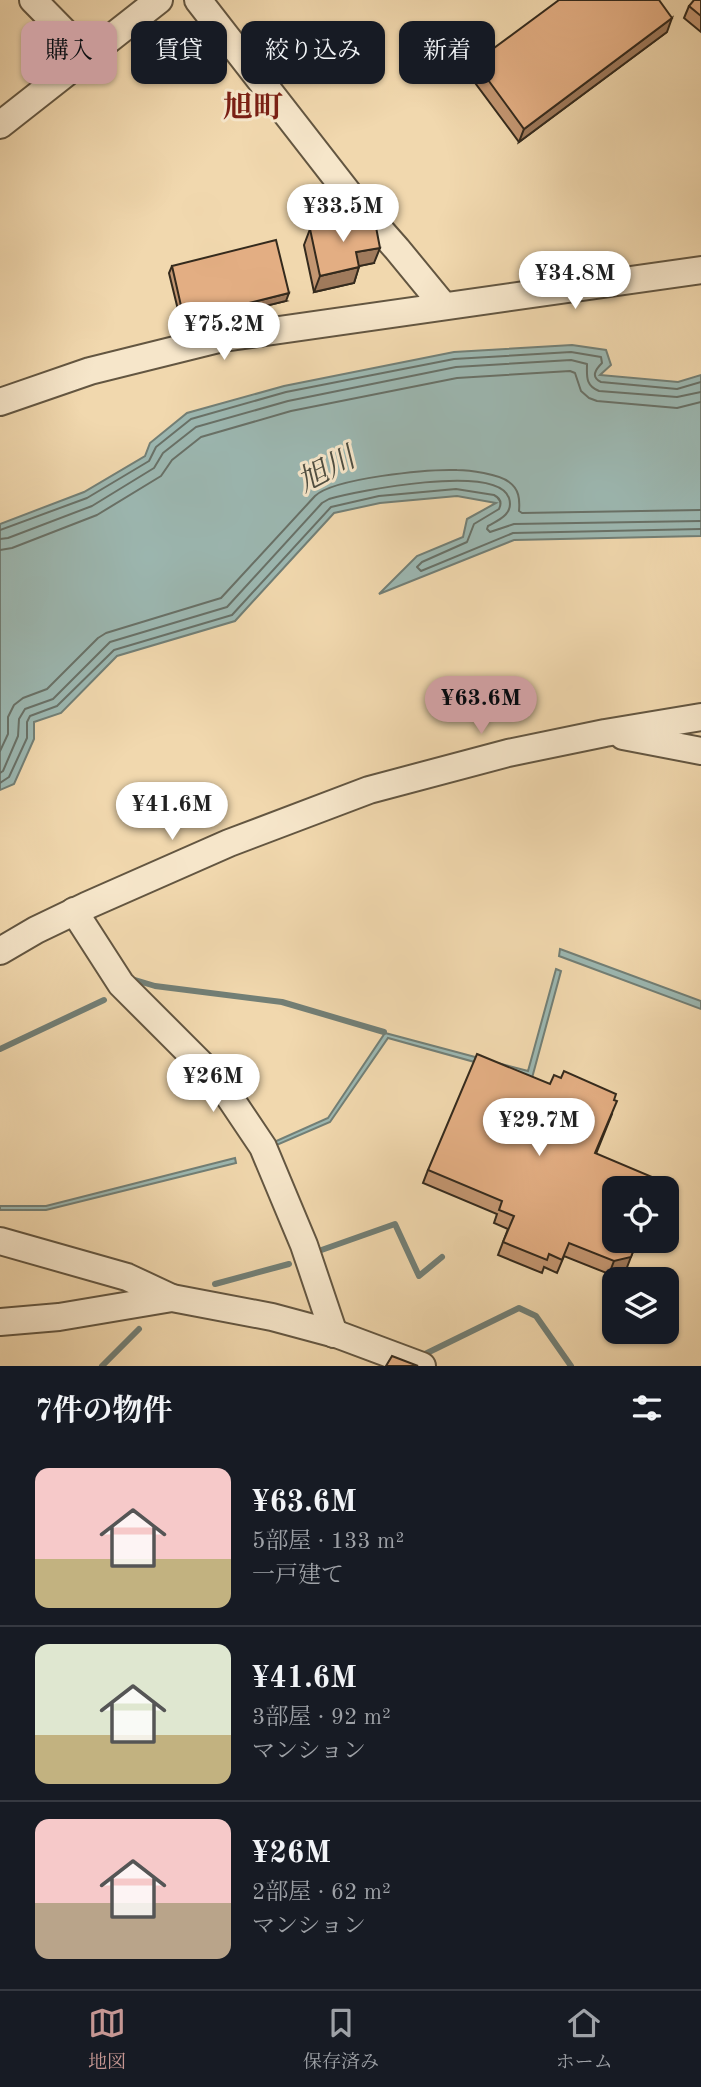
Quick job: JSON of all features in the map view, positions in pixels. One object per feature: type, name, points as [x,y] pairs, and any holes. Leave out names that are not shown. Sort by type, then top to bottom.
[{"type":"street","points":[[33,0],[54,21]]},
{"type":"street","points":[[117,33],[159,0]]},
{"type":"street","points":[[198,0],[352,198],[443,306]]},
{"type":"street","points":[[0,125],[52,84]]},
{"type":"street","points":[[0,402],[90,370],[223,338],[701,270]]},
{"type":"street","points":[[0,950],[74,911],[229,843],[369,790],[508,753],[701,717]]},
{"type":"street","points":[[604,733],[701,751]]},
{"type":"street","points":[[74,911],[121,984],[220,1083],[263,1147],[304,1245],[334,1334]]},
{"type":"street","points":[[0,1241],[127,1277],[173,1298],[272,1317],[334,1334],[422,1366]]},
{"type":"street","points":[[0,1322],[59,1317],[173,1298]]},
{"type":"water","name":"旭川","points":[[572,345],[606,350],[611,365],[600,375],[678,382],[701,375],[701,536],[514,540],[379,594],[417,556],[463,537],[467,519],[496,503],[457,496],[380,503],[334,513],[235,621],[117,656],[61,713],[34,722],[34,739],[14,784],[0,790],[0,524],[84,492],[145,456],[150,443],[187,413],[284,386],[454,352]]},
{"type":"water","points":[[560,949],[701,1001],[701,1009],[559,956]]},
{"type":"water","points":[[556,969],[561,971],[532,1078],[388,1038],[330,1122],[265,1150],[263,1147],[328,1118],[385,1033],[528,1071]]},
{"type":"water","points":[[235,1158],[236,1163],[46,1210],[0,1210],[0,1206],[46,1206]]},
{"type":"building","points":[[559,0],[659,0],[672,18],[524,129],[491,84],[495,84],[495,47]]},
{"type":"building","points":[[694,0],[701,0],[701,16],[689,6]]},
{"type":"building","points":[[362,211],[376,227],[380,248],[356,252],[359,267],[320,276],[310,229],[358,219],[356,212]]},
{"type":"building","points":[[276,240],[289,293],[184,319],[172,266]]},
{"type":"building","points":[[477,1054],[550,1084],[554,1075],[561,1078],[564,1071],[616,1094],[614,1100],[617,1101],[595,1153],[650,1176],[602,1176],[602,1253],[632,1253],[631,1257],[614,1261],[569,1243],[562,1260],[549,1254],[547,1260],[503,1242],[514,1216],[499,1210],[502,1201],[428,1170]]},
{"type":"building","points":[[392,1356],[418,1366],[386,1366]]},
{"type":"waterway","points":[[135,980],[155,986],[282,1002],[384,1032]]},
{"type":"waterway","points":[[0,1049],[104,1000]]},
{"type":"waterway","points":[[313,1253],[395,1224],[419,1276],[442,1257]]},
{"type":"waterway","points":[[215,1284],[289,1264]]},
{"type":"waterway","points":[[425,1354],[519,1308],[536,1316],[571,1366]]},
{"type":"waterway","points":[[102,1366],[139,1329]]},
{"type":"district","name":"旭町","points":[[253,109]]}]
